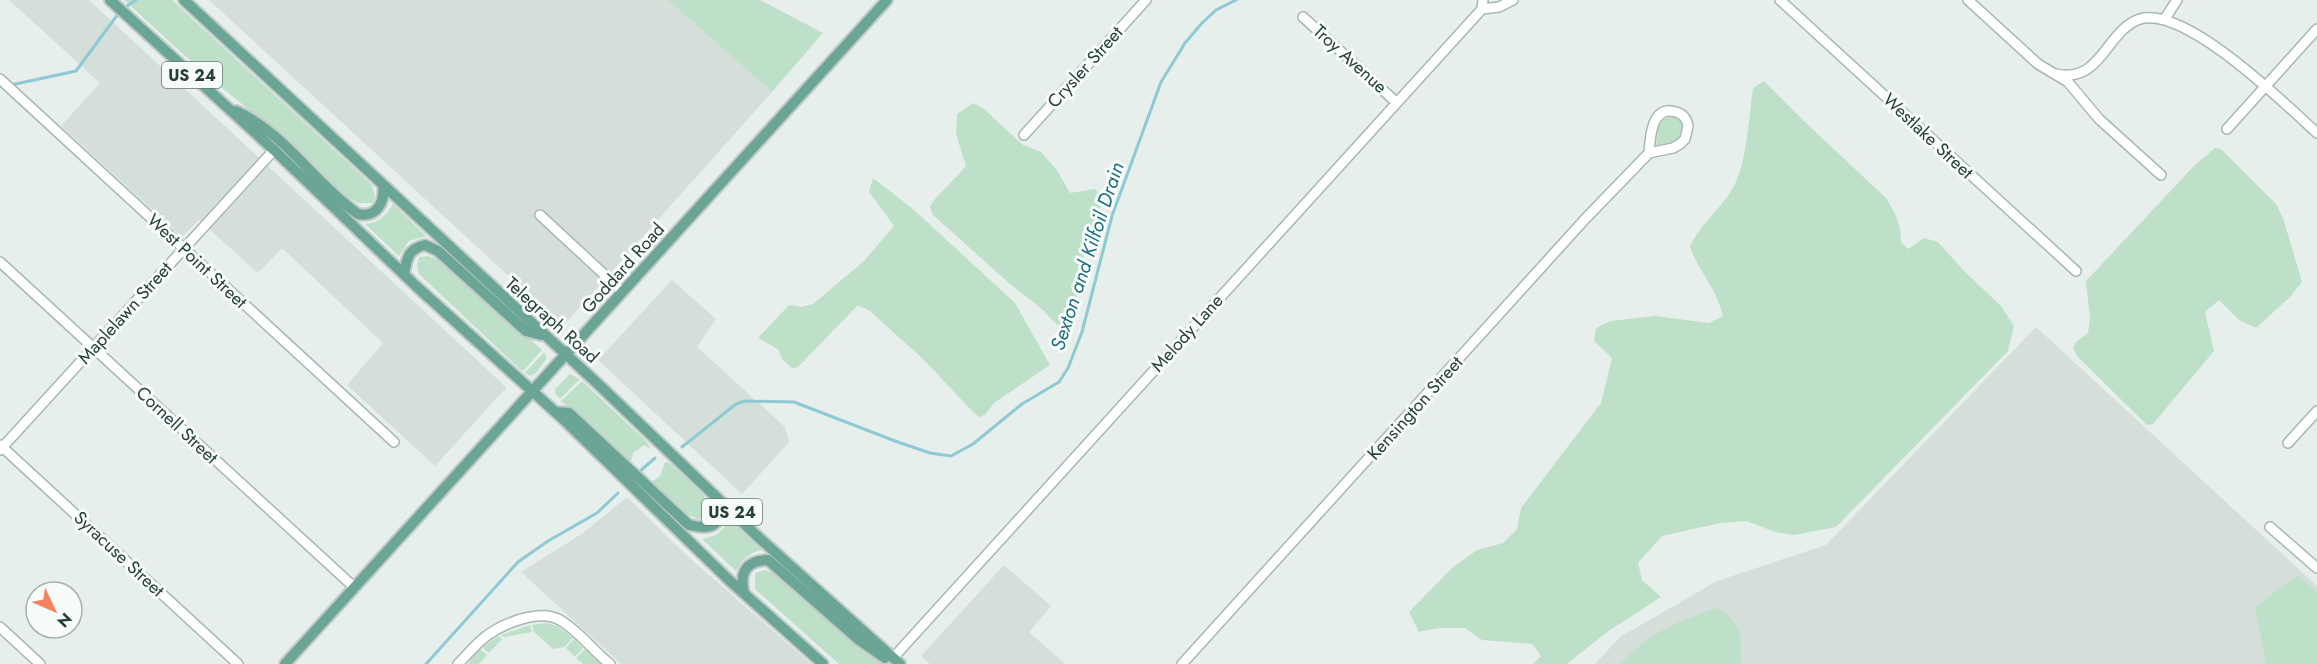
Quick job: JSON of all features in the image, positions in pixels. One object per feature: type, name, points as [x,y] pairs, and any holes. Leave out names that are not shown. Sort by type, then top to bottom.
[{"type":"main road","name":"US 24","points":[[110,0],[555,412],[744,593],[824,664]]},
{"type":"main road","name":"Telegraph Road","points":[[184,0],[896,662]]},
{"type":"main road","name":"Goddard Road","points":[[285,664],[887,0]]},
{"type":"main road","points":[[227,108],[251,118],[270,133],[358,214],[365,216],[379,208],[384,196],[384,185]]},
{"type":"main road","points":[[404,274],[411,250],[425,244],[438,250],[526,332],[544,336]]},
{"type":"main road","points":[[555,412],[569,413],[689,525],[711,527],[718,521],[723,503]]},
{"type":"main road","points":[[744,593],[742,580],[747,567],[751,562],[768,560],[859,640],[896,662]]},
{"type":"street","name":"Crysler Street","points":[[1024,135],[1146,0]]},
{"type":"street","name":"Melody Lane","points":[[896,662],[1482,5],[1499,7],[1513,0]]},
{"type":"street","name":"Westlake Street","points":[[1780,0],[2076,271]]},
{"type":"street","points":[[1968,0],[2038,64],[2068,82],[2099,119],[2161,175]]},
{"type":"street","points":[[2164,20],[2178,0]]},
{"type":"street","name":"Troy Avenue","points":[[1303,17],[1396,102]]},
{"type":"street","points":[[2056,74],[2073,76],[2087,69],[2134,22],[2148,18],[2164,20],[2218,48],[2317,133]]},
{"type":"street","points":[[2227,129],[2317,29]]},
{"type":"street","name":"West Point Street","points":[[0,79],[394,442]]},
{"type":"street","name":"Kensington Street","points":[[1182,664],[1586,218],[1649,153],[1673,148],[1685,139],[1688,126],[1682,115],[1675,111],[1666,111],[1658,116],[1652,133],[1649,153]]},
{"type":"street","name":"Maplelawn Street","points":[[1,447],[274,150]]},
{"type":"street","points":[[540,215],[623,292]]},
{"type":"street","name":"Cornell Street","points":[[0,262],[355,588]]},
{"type":"street","points":[[2288,443],[2317,411]]},
{"type":"street","name":"Syracuse Street","points":[[1,447],[238,664]]},
{"type":"street","points":[[2270,528],[2317,568]]},
{"type":"street","points":[[458,664],[484,638],[510,624],[540,616],[561,621],[610,664]]},
{"type":"street","points":[[0,627],[40,664]]},
{"type":"shaded area","points":[[9,0],[89,0],[506,387],[506,391],[503,391],[435,466],[347,385],[383,343],[282,248],[258,273],[199,220],[182,237],[61,126],[100,83]]},
{"type":"shaded area","points":[[209,0],[668,0],[772,92],[563,326]]},
{"type":"shaded area","points":[[672,280],[716,319],[697,347],[785,427],[789,442],[742,494],[598,360]]},
{"type":"shaded area","points":[[2036,327],[2317,586],[2317,664],[1595,664],[1620,637],[1717,581],[1826,545]]},
{"type":"shaded area","points":[[627,497],[684,553],[811,664],[621,664],[521,572],[583,533]]},
{"type":"shaded area","points":[[1004,565],[1051,606],[1029,632],[1065,664],[930,664],[921,656]]},
{"type":"green space","points":[[124,0],[172,0],[371,184],[375,196],[373,203],[358,203],[345,198],[262,120],[207,76]]},
{"type":"green space","points":[[668,0],[760,0],[823,33],[772,92]]},
{"type":"green space","points":[[1764,81],[1887,199],[1896,216],[1901,242],[1908,249],[1924,238],[1938,242],[1963,270],[2001,306],[2014,326],[2008,351],[1836,527],[1794,535],[1775,532],[1747,521],[1720,523],[1662,536],[1638,563],[1642,580],[1661,597],[1607,632],[1567,664],[1533,664],[1541,656],[1532,644],[1482,640],[1465,628],[1438,628],[1419,632],[1409,612],[1453,567],[1477,550],[1503,543],[1517,529],[1521,508],[1601,403],[1612,358],[1594,341],[1596,328],[1611,321],[1655,316],[1709,323],[1723,316],[1717,298],[1690,247],[1694,238],[1735,184],[1745,150],[1753,88]]},
{"type":"green space","points":[[973,103],[984,109],[1023,145],[1041,152],[1056,169],[1070,193],[1095,189],[1104,199],[1089,236],[1079,273],[1075,322],[1066,330],[1057,325],[1042,309],[1011,285],[932,214],[930,206],[966,166],[956,134],[957,114]]},
{"type":"green space","points":[[1671,114],[1682,120],[1685,127],[1682,138],[1675,143],[1656,146],[1658,127],[1662,119]]},
{"type":"green space","points":[[2215,148],[2221,149],[2276,204],[2283,218],[2302,282],[2290,297],[2256,328],[2239,320],[2219,300],[2205,312],[2214,351],[2153,424],[2147,425],[2077,356],[2073,348],[2076,342],[2088,333],[2090,318],[2086,281],[2194,166]]},
{"type":"green space","points":[[873,178],[913,209],[1015,303],[1050,365],[994,403],[985,415],[979,417],[974,413],[923,359],[870,311],[858,305],[798,367],[792,368],[782,359],[778,349],[758,338],[789,305],[802,307],[813,304],[864,261],[894,226],[869,192]]},
{"type":"green space","points":[[393,204],[426,236],[409,241],[399,256],[365,224],[382,218]]},
{"type":"green space","points":[[428,256],[449,264],[542,350],[524,370],[522,371],[419,274],[417,266],[419,257]]},
{"type":"green space","points":[[544,352],[547,358],[536,373],[530,376],[525,373]]},
{"type":"green space","points":[[570,374],[580,379],[560,399],[555,389]]},
{"type":"green space","points":[[582,381],[646,441],[651,449],[644,445],[633,453],[630,465],[561,401]]},
{"type":"green space","points":[[665,462],[681,473],[703,495],[708,502],[710,517],[698,519],[684,513],[683,515],[646,481],[648,479],[653,481],[660,476]]},
{"type":"green space","points":[[729,519],[762,550],[746,557],[736,571],[702,539],[718,533]]},
{"type":"green space","points":[[764,570],[778,574],[883,664],[839,664],[755,589],[755,573]]},
{"type":"green space","points":[[2298,575],[2317,592],[2317,664],[2266,664],[2255,607]]},
{"type":"green space","points":[[1718,608],[1737,626],[1741,664],[1621,664],[1642,644],[1665,629]]},
{"type":"green space","points":[[546,623],[557,626],[573,638],[564,647],[553,649],[534,632],[532,625]]},
{"type":"green space","points":[[530,625],[532,632],[504,637],[501,635]]},
{"type":"green space","points":[[499,636],[502,639],[489,653],[482,647]]},
{"type":"green space","points":[[574,639],[583,648],[575,657],[566,648]]},
{"type":"green space","points":[[480,649],[487,655],[479,664],[469,664],[470,660]]},
{"type":"green space","points":[[585,649],[601,664],[583,664],[576,658]]},
{"type":"waterway","points":[[11,85],[76,71],[121,10],[136,0]]},
{"type":"waterway","name":"Sexton and Kilfoil Drain","points":[[682,447],[736,404],[744,401],[794,402],[895,441],[930,453],[951,456],[973,444],[1022,404],[1059,382],[1068,368],[1082,332],[1112,216],[1161,82],[1185,43],[1202,23],[1216,10],[1236,0]]},
{"type":"waterway","name":"Sexton and Kilfoil Drain","points":[[639,472],[655,458]]},
{"type":"waterway","name":"Sexton and Kilfoil Drain","points":[[426,664],[518,562],[548,541],[597,513],[618,493]]}]
